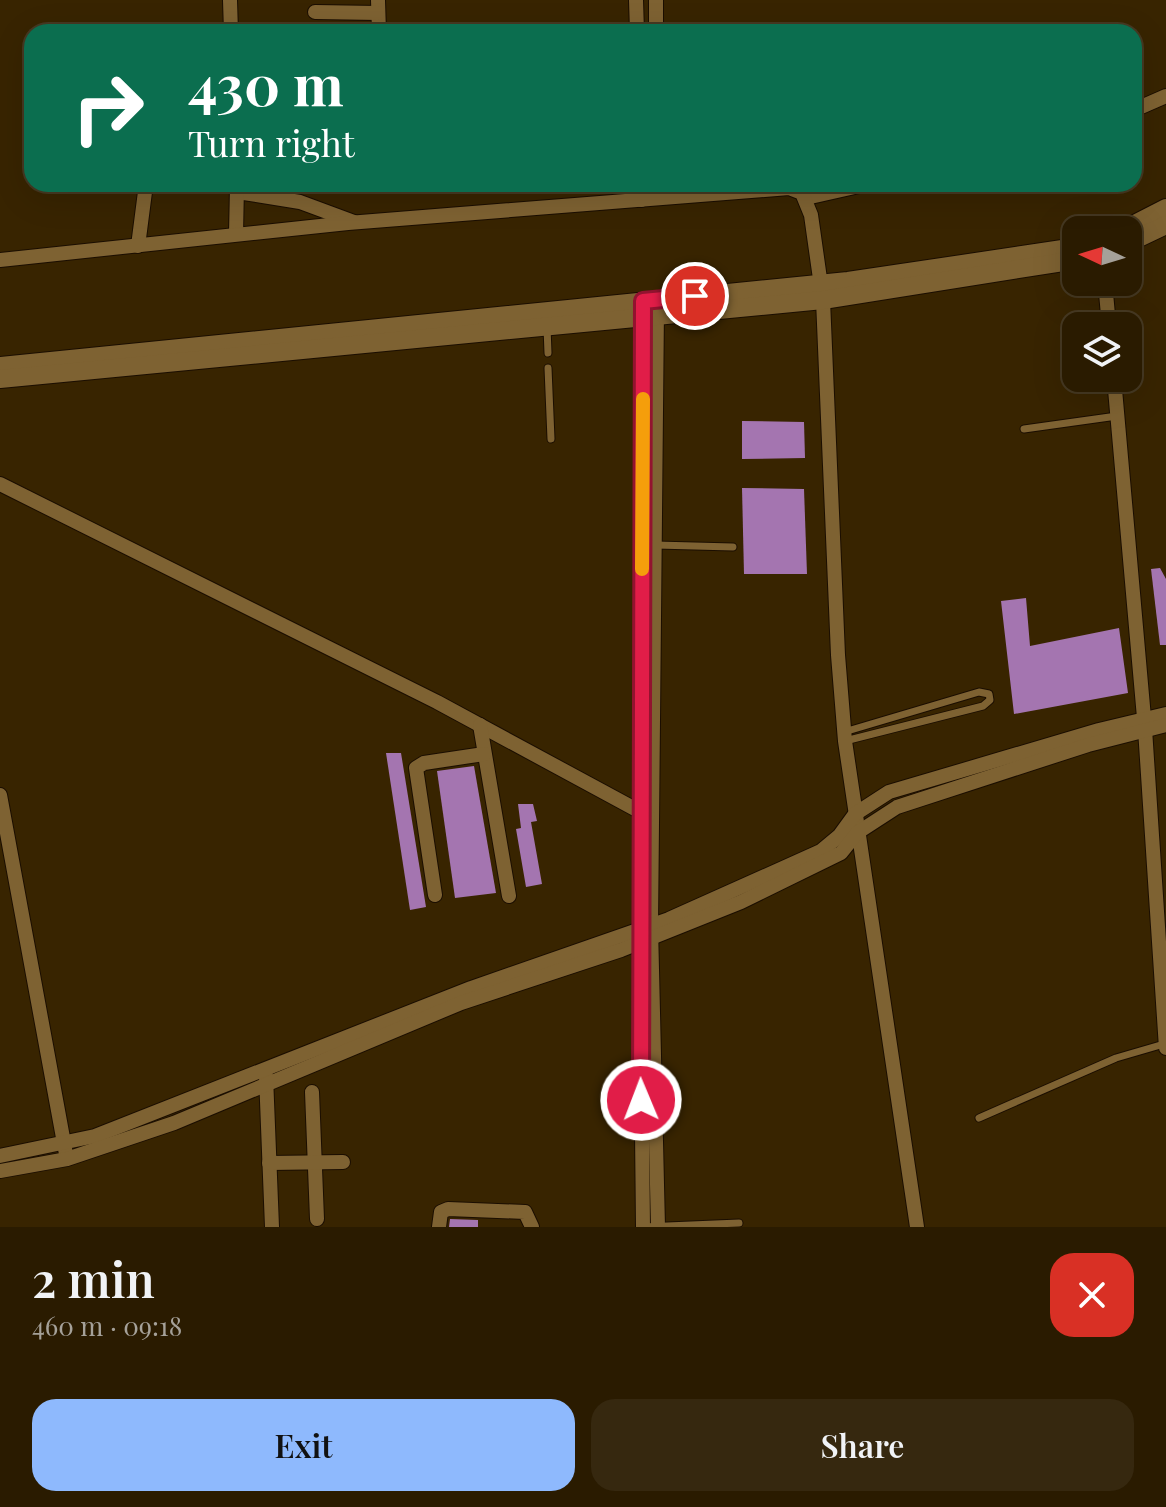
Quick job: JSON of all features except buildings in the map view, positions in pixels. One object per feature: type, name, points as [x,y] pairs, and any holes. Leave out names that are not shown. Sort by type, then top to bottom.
[{"type":"main road","points":[[1142,220],[1166,208]]},
{"type":"main road","points":[[1142,236],[1166,225]]},
{"type":"main road","points":[[822,292],[1062,249]]},
{"type":"main road","points":[[0,366],[822,292],[1062,262]]},
{"type":"main road","points":[[0,379],[547,324],[650,307]]},
{"type":"street","points":[[230,0],[231,24]]},
{"type":"street","points":[[636,0],[637,24]]},
{"type":"street","points":[[656,0],[656,24]]},
{"type":"street","points":[[315,12],[378,6]]},
{"type":"street","points":[[1142,106],[1166,96]]},
{"type":"street","points":[[138,246],[145,192]]},
{"type":"street","points":[[236,234],[237,192]]},
{"type":"street","points":[[255,192],[300,202],[359,223]]},
{"type":"street","points":[[640,192],[641,200]]},
{"type":"street","points":[[0,260],[236,234],[641,200],[656,192]]},
{"type":"street","points":[[800,192],[811,215],[822,292],[845,737],[917,1227]]},
{"type":"street","points":[[646,816],[656,545],[650,307]]},
{"type":"street","points":[[643,1227],[650,307]]},
{"type":"street","points":[[1115,392],[1145,724],[1165,1048]]},
{"type":"street","points":[[0,484],[480,725],[646,816]]},
{"type":"street","points":[[0,1171],[174,1123],[266,1077],[645,933],[741,902],[833,857],[857,833],[897,807],[1145,724],[1166,714]]},
{"type":"street","points":[[645,933],[821,851],[839,836],[855,814],[889,792],[1145,724],[1166,725]]},
{"type":"street","points":[[480,725],[509,896]]},
{"type":"street","points":[[435,895],[416,768],[424,763],[484,754]]},
{"type":"street","points":[[0,795],[65,1152]]},
{"type":"street","points":[[645,933],[658,1227]]},
{"type":"street","points":[[266,1077],[272,1227]]},
{"type":"street","points":[[312,1092],[317,1219]]},
{"type":"street","points":[[0,1156],[65,1152]]},
{"type":"street","points":[[269,1163],[343,1162]]},
{"type":"street","points":[[439,1227],[441,1212],[448,1209],[525,1212],[532,1227]]},
{"type":"lane","points":[[547,324],[548,353]]},
{"type":"lane","points":[[548,368],[551,439]]},
{"type":"lane","points":[[1024,429],[1117,416]]},
{"type":"lane","points":[[656,545],[733,547]]},
{"type":"lane","points":[[979,692],[989,694],[990,700],[983,706],[845,737],[979,692]]},
{"type":"lane","points":[[979,1118],[1116,1058],[1165,1048]]},
{"type":"lane","points":[[643,1227],[739,1223]]},
{"type":"slow traffic","points":[[642,569],[643,399]]},
{"type":"route","points":[[641,1100],[643,301],[695,296]]}]
